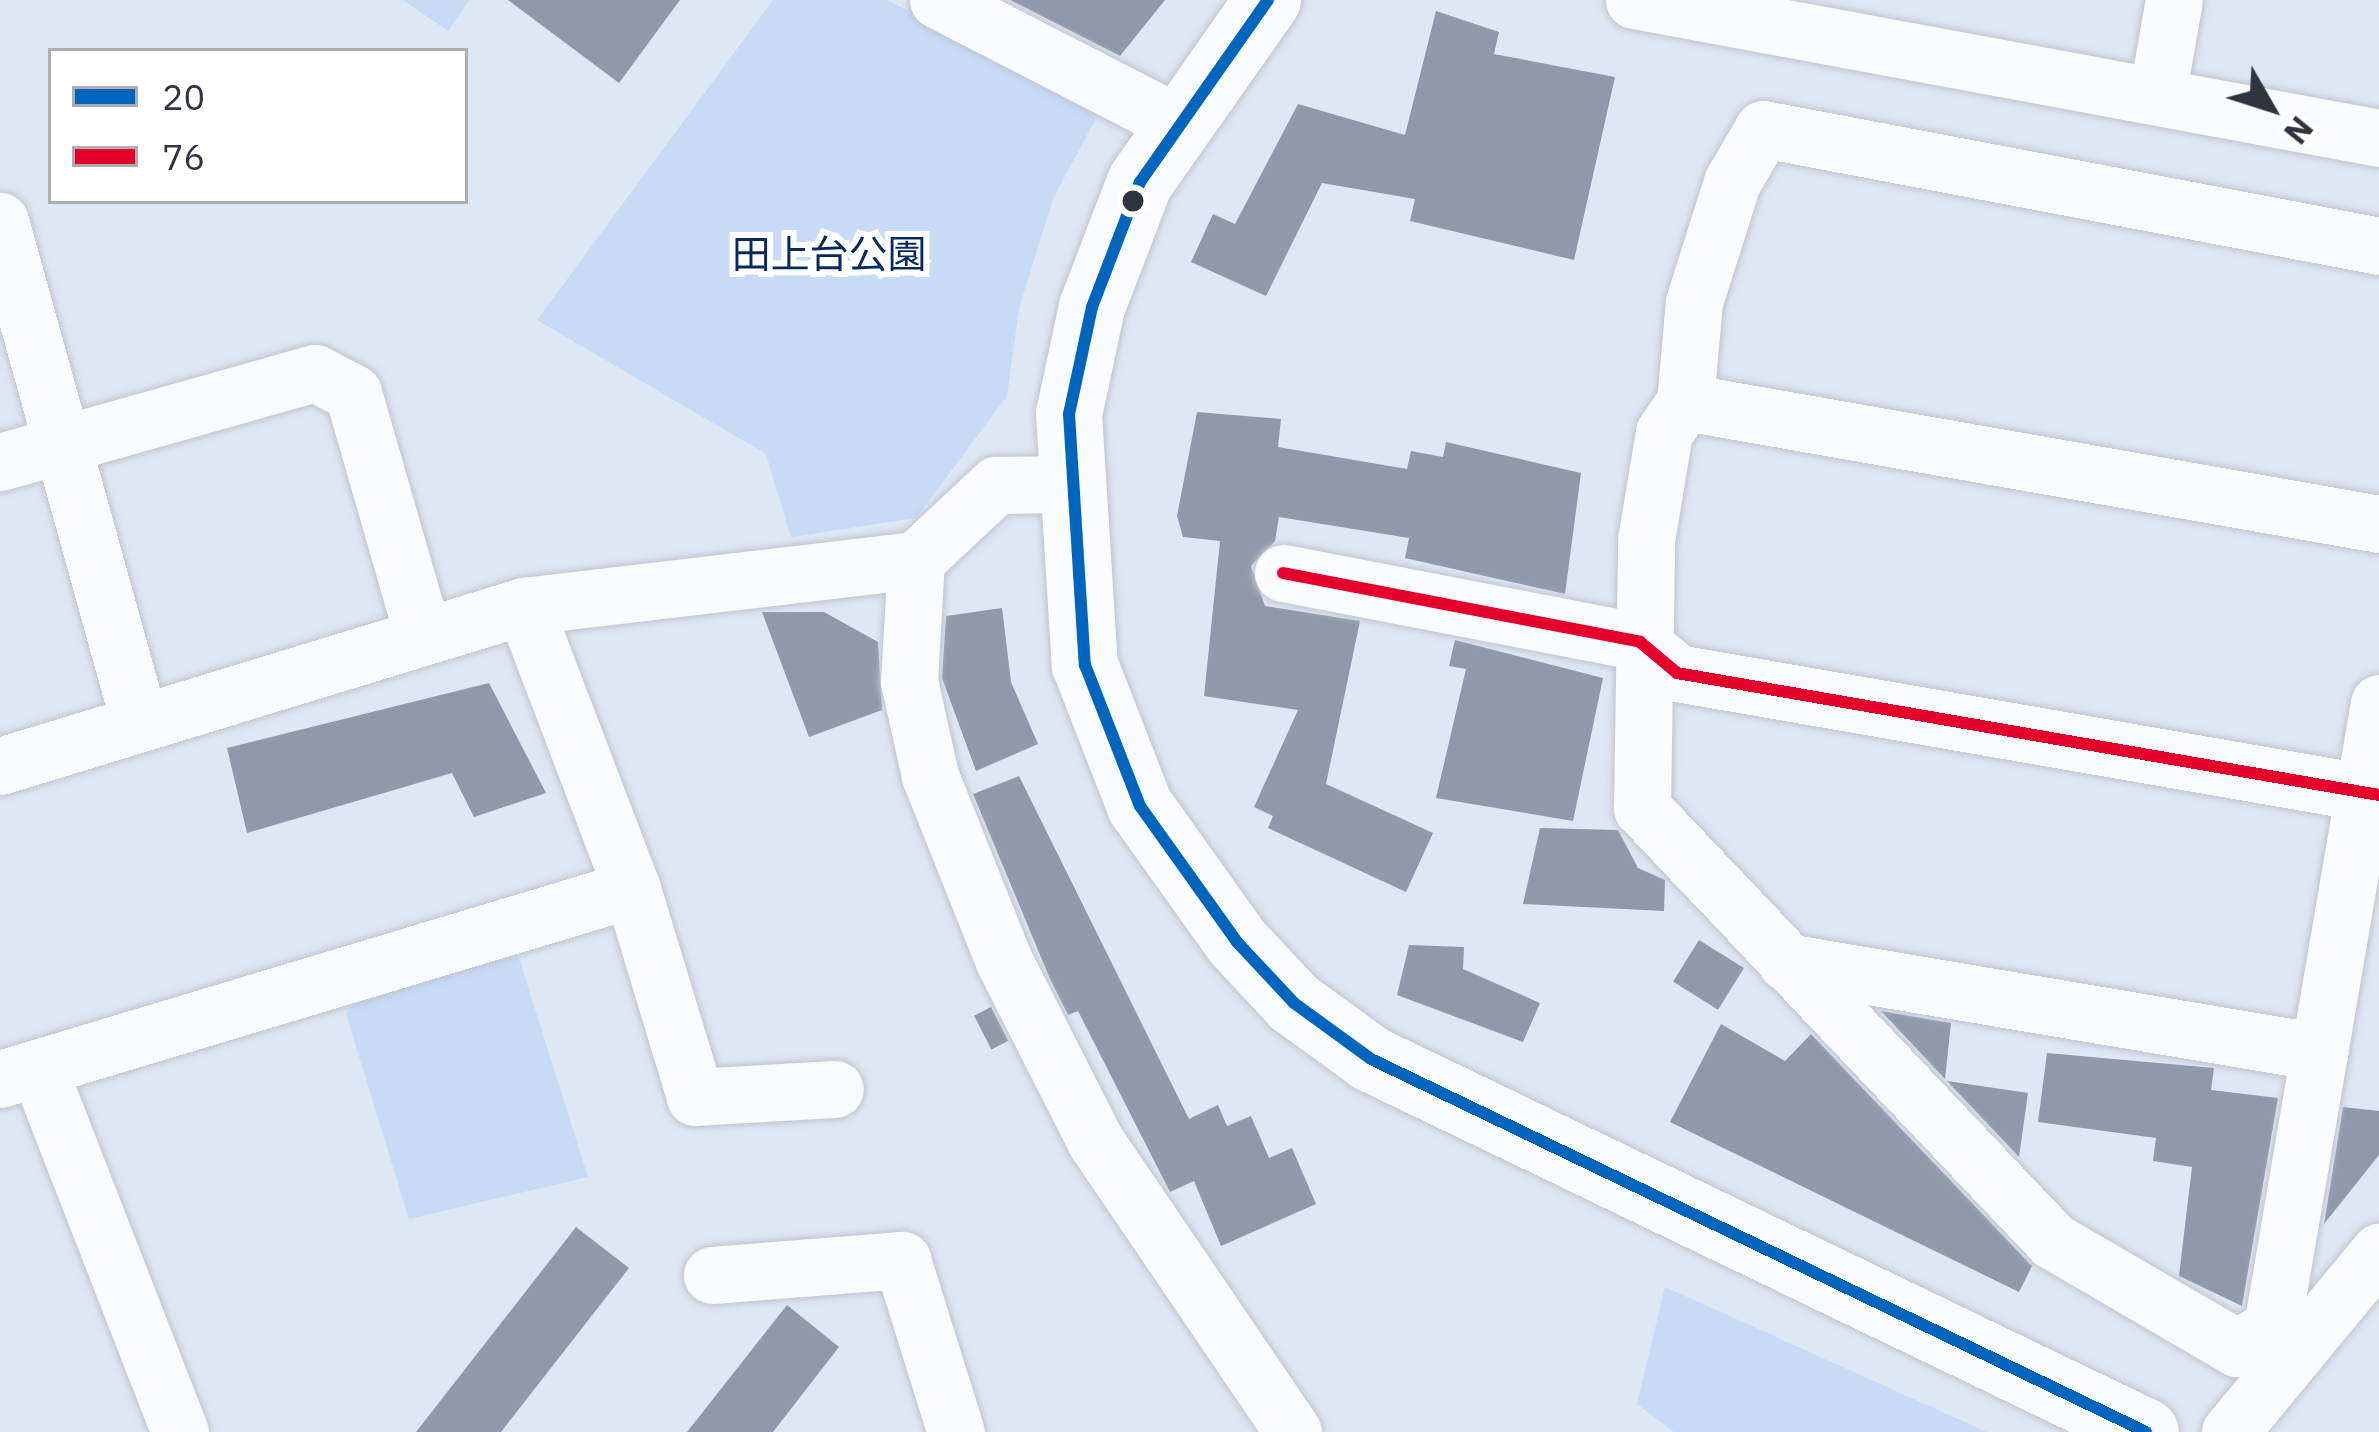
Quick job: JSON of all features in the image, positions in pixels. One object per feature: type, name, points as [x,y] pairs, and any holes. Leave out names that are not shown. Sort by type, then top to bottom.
[{"type":"main road","points":[[1268,0],[1175,122],[1092,307],[1069,414],[1069,484],[1085,665],[1140,806],[1294,1003],[1450,1102],[2146,1432]]},
{"type":"street","points":[[938,0],[1175,122]]},
{"type":"street","points":[[1634,0],[1867,20],[2157,96],[2379,138]]},
{"type":"street","points":[[2157,96],[2174,0]]},
{"type":"street","points":[[2283,1335],[2237,1348],[2053,1241],[1642,808],[1640,642],[1664,432],[1685,402],[1694,302],[1732,182],[1763,129],[2379,246]]},
{"type":"street","points":[[0,221],[139,721]]},
{"type":"street","points":[[0,462],[315,373],[353,394],[424,636]]},
{"type":"street","points":[[1685,402],[2379,524]]},
{"type":"street","points":[[0,766],[524,606],[916,560],[996,484],[1069,484]]},
{"type":"street","points":[[916,560],[913,700],[930,776],[1004,961],[1096,1142],[1293,1432]]},
{"type":"street","points":[[1283,573],[1640,642],[1677,673],[2371,793]]},
{"type":"street","points":[[524,606],[632,890],[695,1097],[836,1089]]},
{"type":"street","points":[[2283,1335],[2319,1052],[2371,793],[2379,704]]},
{"type":"street","points":[[180,1432],[19,1073],[632,890]]},
{"type":"street","points":[[1786,962],[2319,1052]]},
{"type":"street","points":[[2230,1432],[2283,1335],[2379,1252]]},
{"type":"street","points":[[712,1275],[902,1260],[956,1432]]},
{"type":"green space","points":[[403,0],[469,0],[448,31]]},
{"type":"green space","name":"田上台公園","points":[[773,0],[887,0],[1102,107],[1053,199],[1019,308],[1007,396],[916,518],[791,537],[766,454],[537,320]]},
{"type":"green space","points":[[517,952],[588,1177],[409,1219],[346,1014],[361,993]]},
{"type":"green space","points":[[1665,1287],[1987,1432],[1674,1432],[1637,1404]]},
{"type":"building","points":[[508,0],[680,0],[619,83]]},
{"type":"building","points":[[1010,0],[1165,0],[1120,56]]},
{"type":"building","points":[[1436,11],[1499,32],[1494,54],[1615,77],[1574,260],[1410,221],[1415,199],[1322,183],[1266,296],[1191,262],[1213,214],[1235,224],[1298,104],[1405,135]]},
{"type":"building","points":[[1197,412],[1281,419],[1278,447],[1407,469],[1411,451],[1443,457],[1446,442],[1581,473],[1565,594],[1405,558],[1409,538],[1279,517],[1275,541],[1251,566],[1265,606],[1360,621],[1326,784],[1433,833],[1406,892],[1268,828],[1273,816],[1254,807],[1298,710],[1204,696],[1220,541],[1183,537],[1177,516]]},
{"type":"building","points":[[1002,608],[1011,682],[1038,744],[976,771],[942,678],[946,616]]},
{"type":"building","points":[[762,612],[824,612],[878,642],[882,710],[809,737]]},
{"type":"building","points":[[1455,640],[1603,678],[1573,821],[1436,798],[1466,669],[1449,666]]},
{"type":"building","points":[[489,683],[546,793],[474,817],[452,773],[247,833],[227,748]]},
{"type":"building","points":[[1019,776],[1189,1119],[1218,1105],[1227,1126],[1251,1116],[1269,1158],[1292,1148],[1316,1204],[1221,1246],[1194,1181],[1170,1192],[1078,1011],[1068,1015],[1050,979],[973,794]]},
{"type":"building","points":[[1540,828],[1618,830],[1638,868],[1665,880],[1664,911],[1523,904]]},
{"type":"building","points":[[1699,940],[1744,968],[1718,1010],[1673,982]]},
{"type":"building","points":[[1409,945],[1464,947],[1463,969],[1540,1003],[1523,1042],[1397,995]]},
{"type":"building","points":[[991,1007],[1008,1041],[991,1049],[974,1016]]},
{"type":"building","points":[[1881,1011],[1951,1023],[1945,1079]]},
{"type":"building","points":[[1721,1024],[1785,1061],[1811,1034],[2032,1266],[2019,1292],[1670,1122]]},
{"type":"building","points":[[2047,1053],[2214,1068],[2211,1090],[2278,1098],[2242,1306],[2179,1276],[2192,1167],[2153,1161],[2156,1138],[2038,1122]]},
{"type":"building","points":[[1947,1081],[2028,1093],[2019,1157]]},
{"type":"building","points":[[2343,1107],[2379,1111],[2379,1155],[2324,1224]]},
{"type":"building","points":[[576,1227],[629,1268],[501,1432],[416,1432]]},
{"type":"building","points":[[787,1305],[839,1347],[773,1432],[687,1432]]},
{"type":"transit line","name":"20","points":[[1268,0],[1140,182],[1092,307],[1069,414],[1085,665],[1140,806],[1237,942],[1294,1003],[1371,1059],[2146,1432]]},
{"type":"transit line","name":"76","points":[[1283,573],[1640,642],[1677,673],[2379,795]]}]
